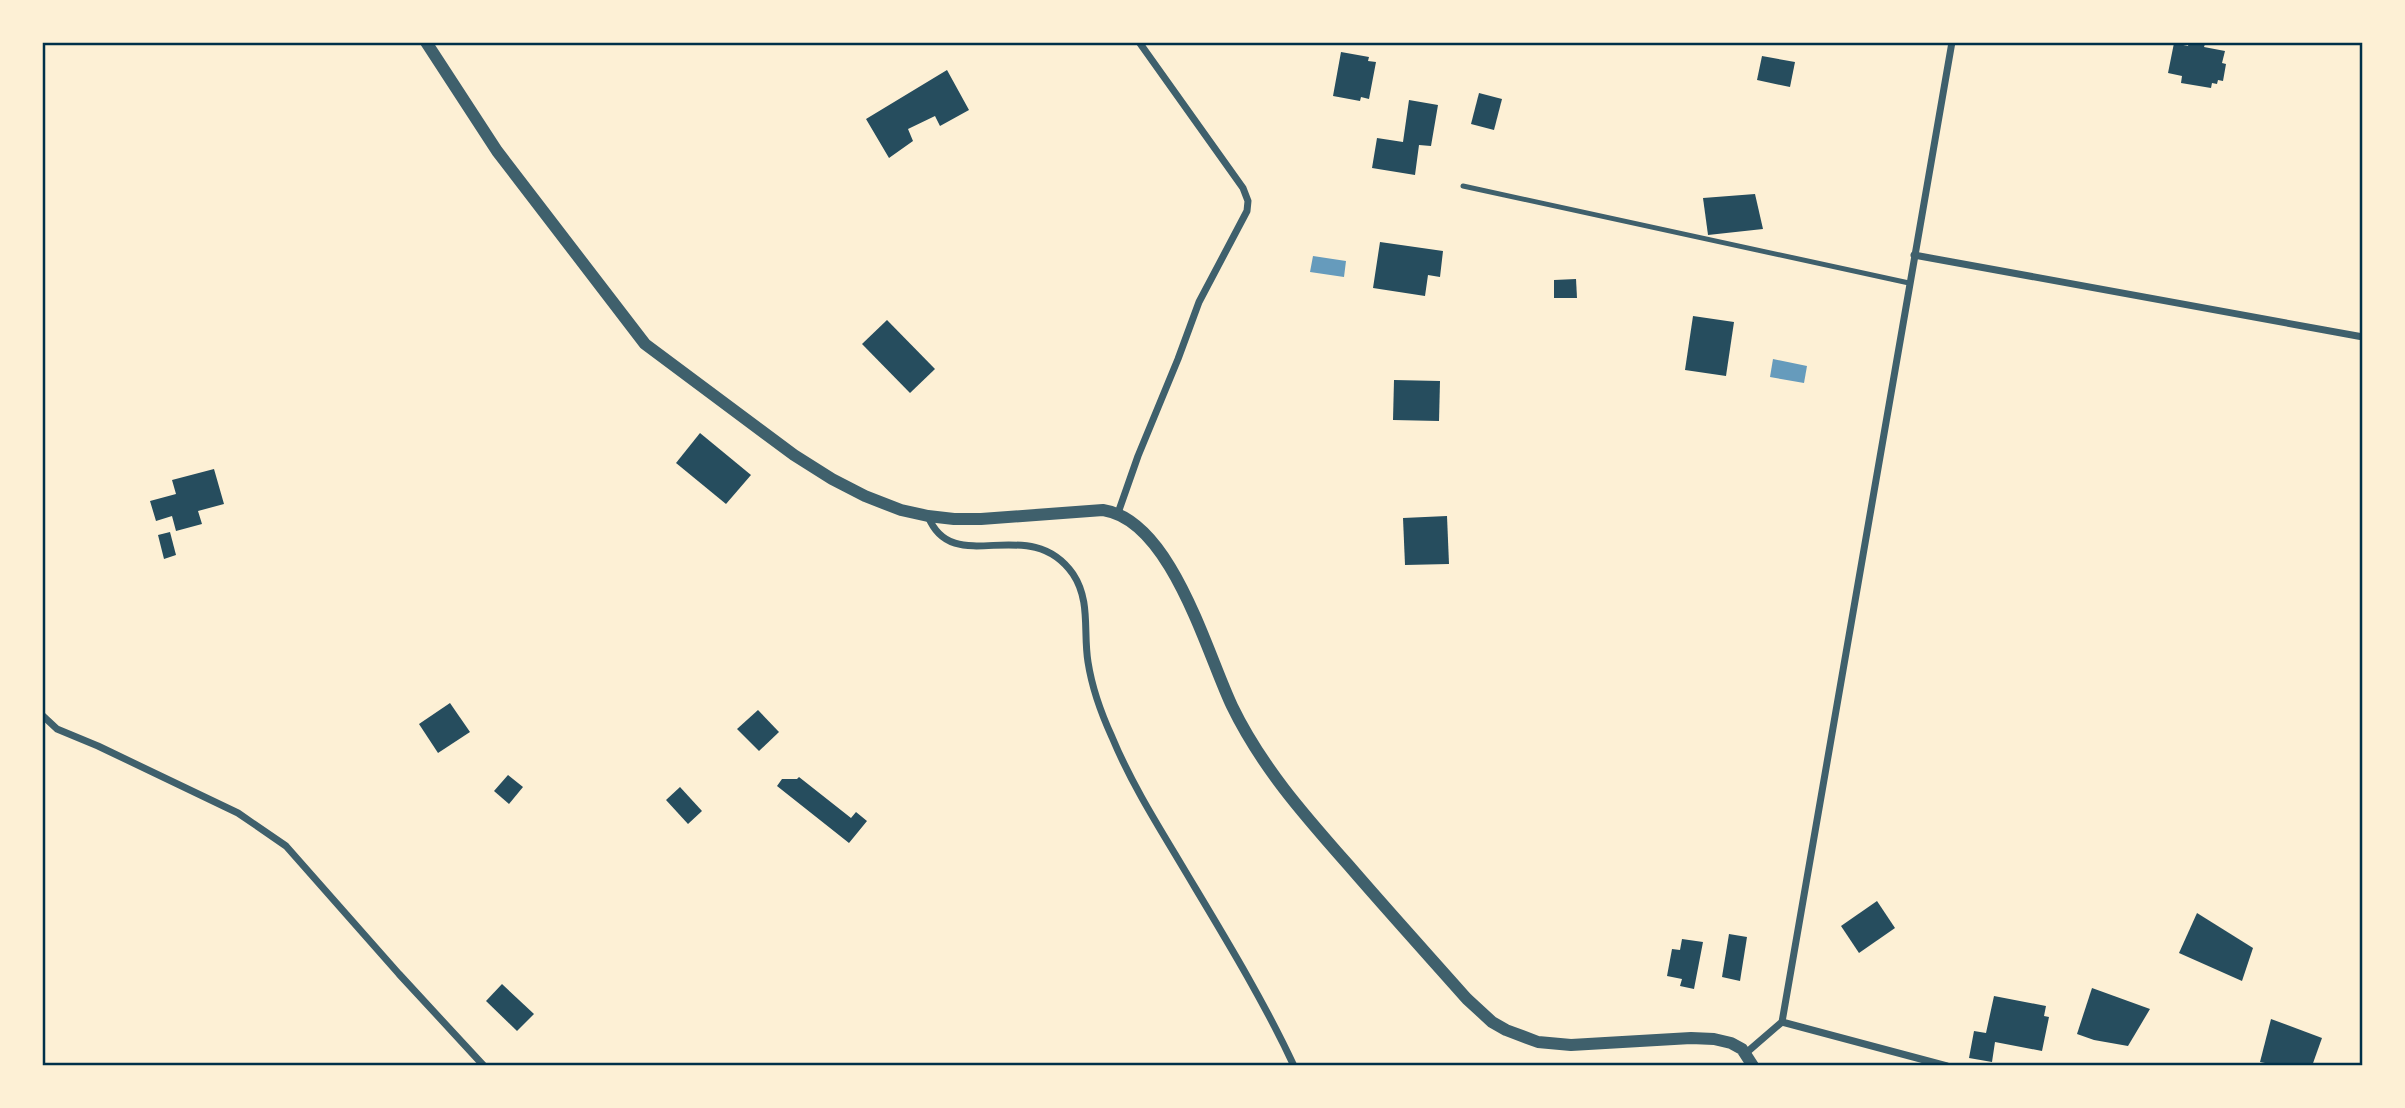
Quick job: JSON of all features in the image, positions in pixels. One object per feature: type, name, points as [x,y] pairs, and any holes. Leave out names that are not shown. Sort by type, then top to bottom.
[{"type":"street","points":[[426,42],[498,150],[645,344],[747,422],[815,468],[886,505],[928,516],[954,519],[1103,510],[1118,513],[1139,527],[1166,561],[1244,729],[1281,787],[1466,999],[1485,1017],[1514,1033],[1549,1044],[1704,1038],[1731,1043],[1746,1053],[1753,1066]]},
{"type":"street","points":[[1118,513],[1199,302],[1247,211],[1248,201],[1243,188],[1139,42]]},
{"type":"street","points":[[1746,1053],[1782,1022],[1952,42]]},
{"type":"street","points":[[1914,255],[2363,337]]},
{"type":"street","points":[[928,516],[939,536],[950,543],[963,546],[1023,544],[1056,556],[1073,575],[1085,602],[1087,659],[1092,683],[1118,752],[1140,795],[1265,1008],[1294,1066]]},
{"type":"street","points":[[42,715],[57,729],[99,746],[238,813],[286,846],[484,1066]]},
{"type":"street","points":[[1782,1022],[1947,1066]]},
{"type":"lane","points":[[1463,186],[1909,283]]},
{"type":"water","points":[[1313,256],[1346,261],[1344,277],[1310,272]]},
{"type":"water","points":[[1773,359],[1807,366],[1804,383],[1770,377]]},
{"type":"building","points":[[2189,42],[2225,51],[2222,63],[2226,64],[2223,81],[2212,83],[2211,88],[2181,83],[2182,76],[2168,73],[2174,43],[2188,46]]},
{"type":"building","points":[[1341,52],[1369,57],[1368,61],[1376,62],[1369,99],[1361,97],[1360,101],[1333,96]]},
{"type":"building","points":[[1762,56],[1795,62],[1790,87],[1757,80]]},
{"type":"building","points":[[947,70],[969,110],[940,126],[935,116],[908,129],[913,141],[889,158],[866,119]]},
{"type":"building","points":[[1479,93],[1502,99],[1494,130],[1471,124]]},
{"type":"building","points":[[1409,100],[1438,105],[1431,146],[1419,145],[1415,175],[1372,168],[1377,138],[1403,142]]},
{"type":"building","points":[[1755,194],[1763,229],[1708,235],[1703,198]]},
{"type":"building","points":[[1380,242],[1443,251],[1440,277],[1428,275],[1425,296],[1373,288]]},
{"type":"building","points":[[1576,279],[1577,298],[1554,298],[1554,280]]},
{"type":"building","points":[[1693,316],[1734,322],[1726,376],[1685,370]]},
{"type":"building","points":[[887,320],[935,369],[910,393],[862,344]]},
{"type":"building","points":[[1394,380],[1440,381],[1439,421],[1393,420]]},
{"type":"building","points":[[700,433],[751,475],[726,504],[676,463]]},
{"type":"building","points":[[214,469],[224,504],[198,511],[202,524],[176,531],[172,516],[156,521],[150,501],[176,494],[172,480]]},
{"type":"building","points":[[1447,516],[1449,564],[1405,565],[1403,518]]},
{"type":"building","points":[[170,532],[176,555],[164,559],[158,535]]},
{"type":"building","points":[[450,703],[470,732],[438,753],[419,724]]},
{"type":"building","points":[[758,710],[779,732],[759,751],[737,729]]},
{"type":"building","points":[[508,775],[523,787],[509,804],[494,791]]},
{"type":"building","points":[[799,777],[851,818],[856,812],[867,821],[849,843],[777,786],[782,779]]},
{"type":"building","points":[[680,787],[702,811],[688,824],[666,800]]},
{"type":"building","points":[[1877,901],[1895,928],[1859,953],[1841,926]]},
{"type":"building","points":[[2197,913],[2253,948],[2242,981],[2179,953]]},
{"type":"building","points":[[1729,934],[1747,937],[1740,981],[1722,977]]},
{"type":"building","points":[[1682,939],[1703,942],[1694,989],[1680,986],[1682,979],[1667,976],[1672,949],[1680,950]]},
{"type":"building","points":[[502,984],[534,1014],[517,1031],[486,1001]]},
{"type":"building","points":[[2092,988],[2150,1009],[2128,1046],[2077,1034]]},
{"type":"building","points":[[1994,996],[2046,1006],[2044,1016],[2049,1017],[2042,1051],[1995,1042],[1992,1062],[1969,1058],[1974,1031],[1986,1033]]},
{"type":"building","points":[[2271,1019],[2322,1038],[2312,1066],[2280,1066],[2260,1062]]}]
